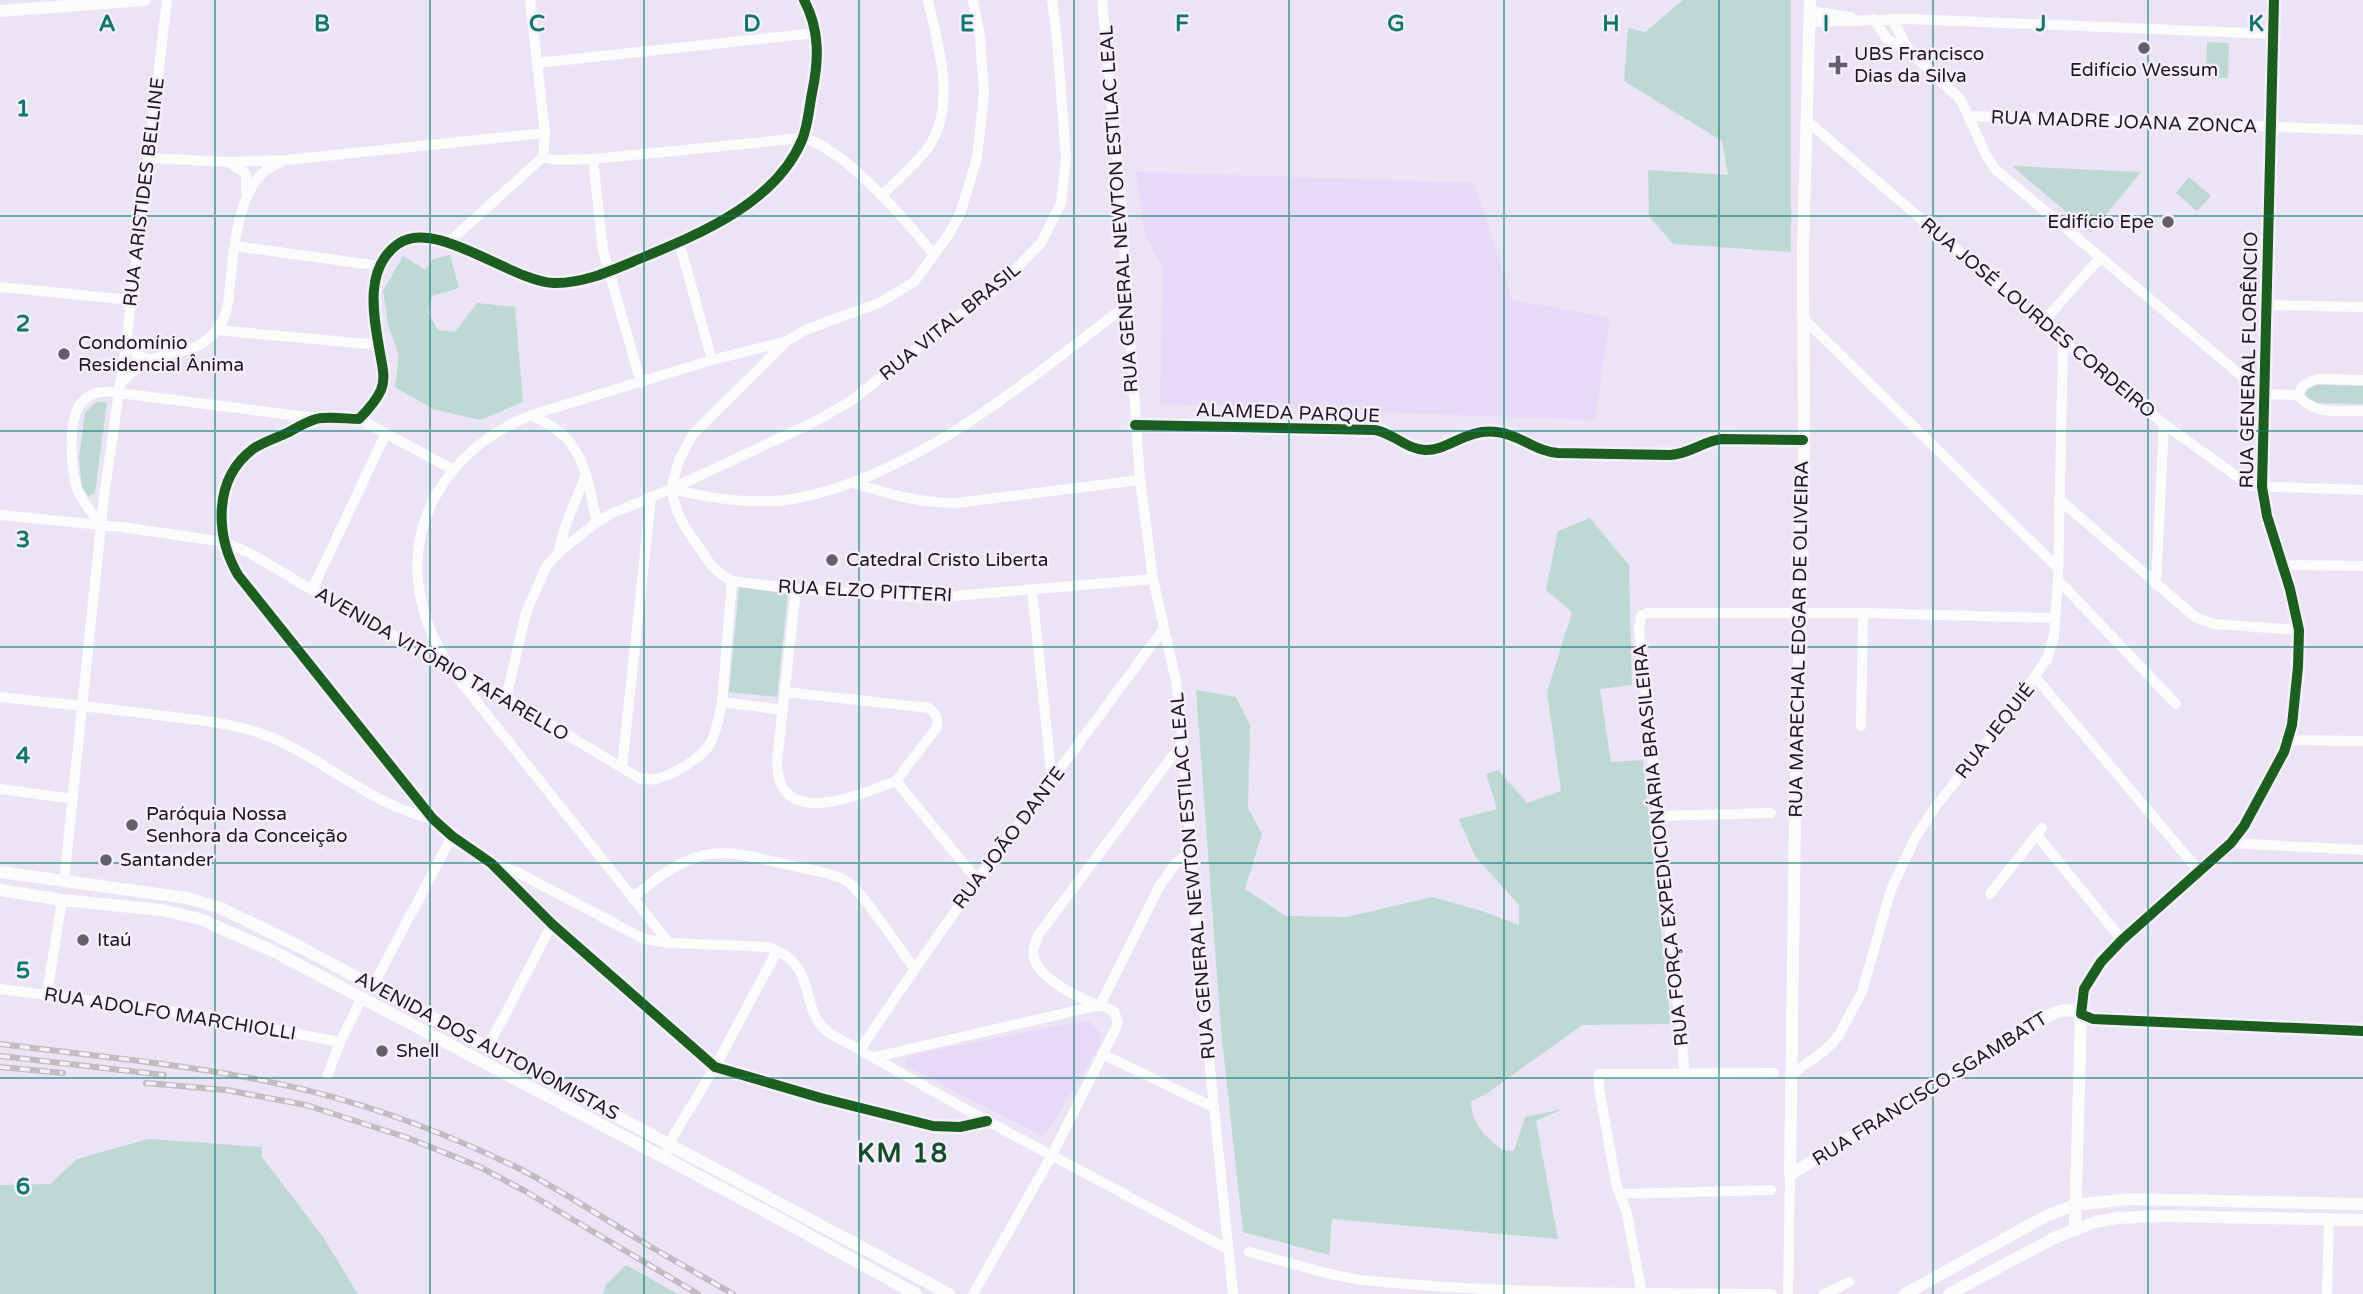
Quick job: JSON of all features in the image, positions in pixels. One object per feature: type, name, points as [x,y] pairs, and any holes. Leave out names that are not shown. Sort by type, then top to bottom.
[{"type":"main road","points":[[8,7],[145,0]]},
{"type":"main road","name":"RUA MARECHAL EDGAR DE OLIVEIRA","points":[[1790,1175],[1809,11]]},
{"type":"main road","name":"AVENIDA DOS AUTONOMISTAS","points":[[0,872],[187,898],[221,908],[373,986],[949,1294]]},
{"type":"main road","points":[[46,897],[60,888],[64,881]]},
{"type":"main road","name":"AVENIDA DOS AUTONOMISTAS","points":[[0,890],[62,900],[161,910],[200,919],[275,952],[916,1294]]},
{"type":"main road","name":"RUA FRANCISCO SGAMBATT","points":[[1790,1175],[2039,1021],[2069,1009],[2081,1014]]},
{"type":"main road","name":"RUA GENERAL FLORÊNCIO","points":[[2075,1229],[2081,1014]]},
{"type":"main road","points":[[1905,1294],[2046,1216],[2076,1205],[2129,1199],[2363,1204]]},
{"type":"main road","points":[[1949,1294],[2056,1237],[2095,1222],[2160,1216],[2363,1220]]},
{"type":"street","name":"RUA ARISTIDES BELLINE","points":[[64,881],[101,524],[127,337],[167,0]]},
{"type":"street","points":[[449,242],[543,157],[545,133],[530,0]]},
{"type":"street","points":[[359,419],[382,389],[383,373],[373,304],[375,282],[380,266],[396,244],[409,239],[424,238],[449,242],[541,282],[578,282],[679,242],[731,215],[762,192],[787,167],[803,138],[817,70],[816,33],[811,13],[804,0]]},
{"type":"street","points":[[881,196],[927,149],[938,129],[943,111],[944,86],[928,0]]},
{"type":"street","points":[[732,581],[711,565],[677,511],[671,489],[679,460],[693,434],[787,341],[805,330],[879,303],[905,288],[914,282],[949,234],[960,214],[977,158],[984,93],[980,37],[973,0]]},
{"type":"street","name":"RUA VITAL BRASIL","points":[[558,553],[597,522],[814,422],[851,401],[996,289],[1041,243],[1061,203],[1066,158],[1052,0]]},
{"type":"street","name":"RUA GENERAL NEWTON ESTILAC LEAL","points":[[1102,0],[1121,201],[1140,480],[1153,579],[1176,681],[1183,742],[1196,940],[1233,1294]]},
{"type":"street","name":"RUA GENERAL FLORÊNCIO","points":[[2081,1014],[2081,996],[2101,962],[2231,843],[2262,794],[2284,752],[2292,725],[2299,630],[2283,565],[2267,516],[2262,487],[2274,0]]},
{"type":"street","points":[[1809,11],[1861,19],[2274,34]]},
{"type":"street","points":[[1873,19],[1887,39],[1910,52],[1961,100],[1995,169],[2265,394],[2297,395],[2305,404],[2316,409],[2363,411]]},
{"type":"street","points":[[1892,19],[1910,52]]},
{"type":"street","points":[[537,62],[816,33]]},
{"type":"street","name":"RUA MADRE JOANA ZONCA","points":[[1969,117],[2363,130]]},
{"type":"street","name":"RUA JOSÉ LOURDES CORDEIRO","points":[[1806,120],[2063,341],[2164,424],[2250,486],[2262,487]]},
{"type":"street","points":[[149,158],[229,162],[286,160],[545,133]]},
{"type":"street","points":[[1805,138],[1823,135]]},
{"type":"street","points":[[543,157],[555,160],[593,159],[803,138],[820,145],[837,157],[881,196],[934,255]]},
{"type":"street","points":[[593,159],[603,250],[641,383]]},
{"type":"street","points":[[246,197],[266,170],[286,160]]},
{"type":"street","points":[[119,388],[132,372],[150,360],[191,349],[211,338],[226,313],[235,246],[246,197],[246,174],[229,162]]},
{"type":"street","points":[[679,242],[712,360]]},
{"type":"street","points":[[235,246],[380,266]]},
{"type":"street","points":[[2042,323],[2100,258]]},
{"type":"street","points":[[0,287],[131,300]]},
{"type":"street","points":[[671,489],[706,497],[760,500],[796,498],[854,483],[918,452],[1006,396],[1127,306]]},
{"type":"street","points":[[2266,306],[2363,307]]},
{"type":"street","points":[[1803,318],[2058,568]]},
{"type":"street","points":[[217,330],[379,345]]},
{"type":"street","points":[[127,337],[132,350],[150,360]]},
{"type":"street","points":[[669,943],[449,667],[429,628],[422,606],[418,566],[420,541],[429,507],[452,469],[486,439],[507,425],[531,415],[712,360],[787,341]]},
{"type":"street","name":"RUA JEQUIÉ","points":[[1791,1075],[1824,1051],[1836,1038],[1862,992],[1891,890],[1915,838],[1936,806],[2036,677],[2051,647],[2058,580],[2063,341]]},
{"type":"street","points":[[2297,395],[2304,386],[2317,379],[2363,380]]},
{"type":"street","points":[[101,524],[77,490],[73,463],[73,433],[78,407],[86,398],[119,388],[318,419],[359,419],[452,469]]},
{"type":"street","points":[[531,415],[559,431],[572,444],[585,477],[597,522]]},
{"type":"street","points":[[318,419],[260,444],[242,458],[233,470],[225,486],[222,502],[224,542],[228,558],[238,575],[433,820],[491,863],[552,924],[715,1068],[933,1126],[960,1127],[987,1121]]},
{"type":"street","points":[[2157,585],[2164,424]]},
{"type":"street","name":"ALAMEDA PARQUE","points":[[1135,425],[1374,430],[1423,450],[1436,449],[1470,434],[1489,431],[1504,433],[1542,450],[1558,453],[1670,455],[1687,453],[1706,443],[1722,439],[1803,440]]},
{"type":"street","points":[[312,590],[386,433]]},
{"type":"street","points":[[506,698],[526,612],[547,567],[558,553],[566,524],[585,477]]},
{"type":"street","points":[[854,483],[905,499],[956,503],[1140,480]]},
{"type":"street","points":[[2262,487],[2363,490]]},
{"type":"street","points":[[622,767],[651,497]]},
{"type":"street","points":[[2059,499],[2202,621],[2299,630]]},
{"type":"street","name":"AVENIDA VITÓRIO TAFARELLO","points":[[0,515],[101,524],[224,542],[250,553],[506,698],[639,778],[660,779],[695,759],[709,745],[719,721],[722,702],[732,581]]},
{"type":"street","points":[[2283,565],[2363,566]]},
{"type":"street","name":"RUA ELZO PITTERI","points":[[732,581],[796,589],[931,598],[1153,579]]},
{"type":"street","points":[[2058,580],[2176,704]]},
{"type":"street","points":[[785,692],[929,708],[938,720],[937,727],[897,781],[827,803],[803,802],[784,790],[779,779],[777,762],[796,589]]},
{"type":"street","points":[[1032,590],[1052,779]]},
{"type":"street","name":"RUA FORÇA EXPEDICIONÁRIA BRASILEIRA","points":[[1685,1074],[1639,630],[1641,616],[1647,612],[1800,613]]},
{"type":"street","points":[[1800,613],[2055,618]]},
{"type":"street","points":[[1861,726],[1863,613]]},
{"type":"street","name":"RUA JOÃO DANTE","points":[[860,1050],[977,880],[1163,630]]},
{"type":"street","points":[[2036,677],[2199,871]]},
{"type":"street","points":[[0,697],[203,721],[255,731],[270,736],[394,805],[433,820]]},
{"type":"street","points":[[722,702],[783,710]]},
{"type":"street","points":[[2289,740],[2363,741]]},
{"type":"street","points":[[973,1294],[1052,1155],[1118,1022],[1114,1011],[1080,998],[1042,971],[1035,962],[1034,945],[1039,934],[1183,742]]},
{"type":"street","points":[[897,781],[977,880]]},
{"type":"street","points":[[0,789],[73,799]]},
{"type":"street","points":[[1658,816],[1771,813]]},
{"type":"street","points":[[1990,894],[2039,832],[2123,940]]},
{"type":"street","points":[[373,986],[452,836]]},
{"type":"street","points":[[2231,843],[2363,850]]},
{"type":"street","points":[[1100,1005],[1159,887],[1177,862],[1191,851]]},
{"type":"street","points":[[632,898],[676,865],[703,854],[750,856],[846,880],[914,968]]},
{"type":"street","points":[[491,863],[515,871],[638,937],[669,943],[752,946],[778,951],[798,966],[821,1026],[987,1121],[1229,1250]]},
{"type":"street","points":[[47,994],[62,900]]},
{"type":"street","points":[[488,1047],[552,924]]},
{"type":"street","points":[[668,1160],[669,1143],[715,1068],[778,951]]},
{"type":"street","name":"RUA ADOLFO MARCHIOLLI","points":[[0,989],[192,1014],[340,1042]]},
{"type":"street","points":[[328,1074],[340,1042],[362,998]]},
{"type":"street","points":[[875,1057],[1100,1005]]},
{"type":"street","name":"RUA FRANCISCO SGAMBATT","points":[[2081,1014],[2093,1019],[2363,1031]]},
{"type":"street","points":[[1102,1054],[1213,1107]]},
{"type":"street","points":[[1642,1294],[1628,1214],[1616,1183],[1599,1088],[1599,1074],[1774,1073]]},
{"type":"street","name":"RUA MARECHAL EDGAR DE OLIVEIRA","points":[[1788,1294],[1790,1175]]},
{"type":"street","points":[[1621,1194],[1771,1190]]},
{"type":"street","points":[[2327,1294],[2329,1220]]},
{"type":"street","points":[[1249,1252],[1360,1280],[1512,1292],[1772,1294]]},
{"type":"street","points":[[1824,1294],[1849,1282]]},
{"type":"shaded area","points":[[1136,172],[1474,183],[1513,300],[1610,318],[1595,420],[1160,404],[1163,268],[1145,235]]},
{"type":"shaded area","points":[[1089,1021],[1098,1030],[1101,1040],[1099,1047],[1048,1132],[1042,1136],[908,1067],[905,1063],[911,1055]]},
{"type":"green space","points":[[1683,0],[1791,0],[1791,252],[1673,244],[1649,216],[1648,170],[1728,175],[1722,141],[1624,81],[1628,28],[1645,32]]},
{"type":"green space","points":[[2207,42],[2229,43],[2228,78],[2206,78]]},
{"type":"green space","points":[[2012,166],[2141,172],[2091,233]]},
{"type":"green space","points":[[2189,177],[2211,196],[2197,211],[2176,193]]},
{"type":"green space","points":[[450,255],[459,288],[432,296],[428,313],[438,330],[455,332],[477,303],[515,307],[523,402],[480,420],[433,409],[395,387],[399,356],[388,324],[383,291],[403,256],[426,270],[433,259]]},
{"type":"green space","points":[[2310,384],[2363,386],[2363,404],[2312,403],[2305,394]]},
{"type":"green space","points":[[96,402],[107,402],[95,493],[88,496],[82,487],[79,458],[85,413]]},
{"type":"green space","points":[[1590,518],[1629,565],[1632,685],[1600,689],[1611,762],[1643,760],[1671,1024],[1582,1025],[1471,1102],[1474,1117],[1485,1135],[1502,1150],[1514,1151],[1525,1117],[1563,1109],[1536,1121],[1558,1239],[1332,1219],[1329,1255],[1243,1232],[1221,1030],[1196,690],[1236,697],[1250,725],[1248,808],[1262,834],[1245,889],[1286,916],[1347,917],[1432,897],[1519,925],[1519,905],[1475,856],[1459,819],[1497,809],[1486,774],[1498,770],[1527,803],[1561,791],[1547,692],[1572,612],[1546,590],[1558,531]]},
{"type":"green space","points":[[739,587],[788,594],[777,697],[729,692]]},
{"type":"green space","points":[[148,1139],[262,1147],[262,1157],[323,1237],[358,1294],[0,1294],[0,1185],[50,1184],[77,1159]]},
{"type":"green space","points":[[626,1265],[678,1294],[603,1294],[606,1285]]},
{"type":"railway","points":[[0,1044],[132,1060],[264,1081],[307,1090],[393,1116],[518,1168],[733,1294]]},
{"type":"railway","points":[[0,1056],[164,1075]]},
{"type":"railway","points":[[0,1067],[63,1073]]},
{"type":"railway","points":[[146,1083],[226,1090],[306,1105],[408,1138],[480,1167],[523,1190],[698,1294]]},
{"type":"cycle path","points":[[804,0],[813,23],[817,45],[816,69],[802,140],[775,181],[756,198],[713,226],[600,275],[577,281],[553,283],[536,280],[432,238],[413,238],[398,244],[387,254],[375,280],[375,325],[383,367],[382,385],[377,398],[359,419],[316,419],[253,449],[240,461],[231,476],[222,508],[222,525],[230,559],[238,575],[433,819],[491,863],[552,924],[715,1067],[821,1098],[933,1126],[960,1127],[987,1121]]},
{"type":"cycle path","points":[[2274,0],[2262,487],[2267,516],[2290,589],[2299,630],[2292,725],[2284,752],[2244,826],[2231,843],[2101,962],[2084,989],[2081,1014],[2093,1019],[2363,1031]]},
{"type":"cycle path","points":[[1135,425],[1375,430],[1425,450],[1442,447],[1476,433],[1497,432],[1513,436],[1542,450],[1558,453],[1670,455],[1722,439],[1803,440]]},
{"type":"place","name":"Edifício Wessum","points":[[2144,48]]},
{"type":"place","name":"UBS Francisco Dias da Silva","points":[[1838,65]]},
{"type":"place","name":"Edifício Epe","points":[[2168,222]]},
{"type":"place","name":"Condomínio Residencial Ânima","points":[[64,354]]},
{"type":"place","name":"Catedral Cristo Liberta","points":[[832,560]]},
{"type":"place","name":"Paróquia Nossa Senhora da Conceição","points":[[132,825]]},
{"type":"place","name":"Santander","points":[[106,860]]},
{"type":"place","name":"Itaú","points":[[83,940]]},
{"type":"place","name":"Shell","points":[[382,1051]]},
{"type":"district","name":"KM 18","points":[[903,1153]]}]
